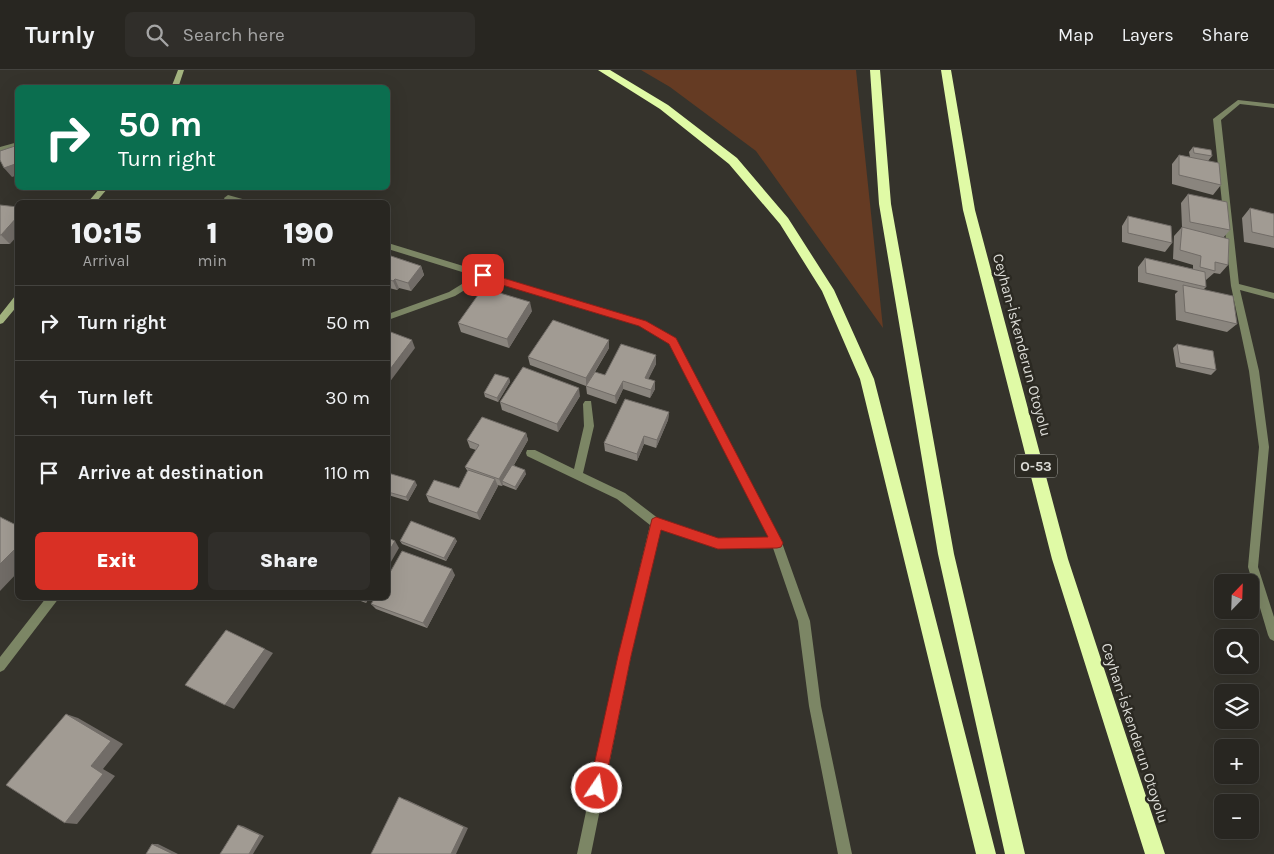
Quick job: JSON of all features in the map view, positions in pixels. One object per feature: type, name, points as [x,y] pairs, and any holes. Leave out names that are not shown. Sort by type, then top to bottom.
[{"type":"highway","points":[[603,70],[664,107],[733,161],[784,220],[828,290],[867,379],[986,854]]},
{"type":"highway","points":[[875,70],[885,204],[946,554],[1015,854]]},
{"type":"highway","name":"Ceyhan-İskenderun Otoyolu","points":[[946,70],[969,210],[1060,559],[1155,854]]},
{"type":"street","points":[[175,85],[181,70]]},
{"type":"street","points":[[1274,106],[1238,102],[1217,119],[1235,286],[1254,370],[1264,447],[1253,567],[1270,611],[1274,635]]},
{"type":"street","points":[[0,149],[15,145]]},
{"type":"street","points":[[94,200],[102,190]]},
{"type":"street","points":[[228,198],[236,200]]},
{"type":"street","points":[[390,247],[643,324],[672,341],[777,543],[804,621],[815,706],[845,854]]},
{"type":"street","points":[[390,316],[452,294],[483,275]]},
{"type":"street","points":[[1235,286],[1274,296]]},
{"type":"street","points":[[0,321],[15,302]]},
{"type":"street","points":[[577,476],[589,426],[588,404]]},
{"type":"street","points":[[531,453],[621,496],[656,523],[718,544],[777,543]]},
{"type":"street","points":[[584,854],[625,656],[656,523]]},
{"type":"street","points":[[0,666],[51,600]]},
{"type":"shaded area","points":[[641,70],[856,70],[883,328],[756,151],[670,87]]},
{"type":"building","points":[[15,146],[15,164],[4,168],[0,160],[0,151]]},
{"type":"building","points":[[1193,147],[1211,150],[1212,156],[1194,153]]},
{"type":"building","points":[[1179,155],[1219,163],[1221,185],[1179,175]]},
{"type":"building","points":[[1188,194],[1227,202],[1230,230],[1190,222]]},
{"type":"building","points":[[0,205],[15,207],[15,219],[0,235]]},
{"type":"building","points":[[1250,208],[1274,214],[1274,237],[1252,232]]},
{"type":"building","points":[[1128,216],[1171,226],[1172,243],[1128,233]]},
{"type":"building","points":[[1182,227],[1229,239],[1228,265],[1215,262],[1215,271],[1200,267],[1201,256],[1180,250]]},
{"type":"building","points":[[390,256],[421,266],[408,283],[395,279],[393,281],[390,280]]},
{"type":"building","points":[[1145,258],[1205,272],[1206,287],[1146,273]]},
{"type":"building","points":[[1183,285],[1233,296],[1237,324],[1185,312]]},
{"type":"building","points":[[483,288],[530,302],[507,339],[458,323]]},
{"type":"building","points":[[553,320],[609,340],[586,378],[528,357]]},
{"type":"building","points":[[390,332],[412,340],[390,369]]},
{"type":"building","points":[[621,344],[656,355],[645,378],[655,381],[651,390],[623,381],[615,396],[586,386],[595,372],[605,375]]},
{"type":"building","points":[[1177,344],[1213,351],[1216,370],[1180,363]]},
{"type":"building","points":[[523,367],[579,388],[557,424],[500,402]]},
{"type":"building","points":[[495,374],[509,378],[497,398],[484,393]]},
{"type":"building","points":[[625,399],[669,412],[657,440],[644,436],[637,454],[604,443]]},
{"type":"building","points":[[482,417],[526,433],[499,479],[465,467],[479,445],[467,440]]},
{"type":"building","points":[[512,465],[525,470],[515,487],[502,481]]},
{"type":"building","points":[[468,470],[495,479],[477,513],[426,495],[434,480],[459,488]]},
{"type":"building","points":[[390,474],[415,481],[406,497],[390,493]]},
{"type":"building","points":[[0,517],[15,524],[15,549],[0,564]]},
{"type":"building","points":[[411,521],[455,538],[444,558],[400,541]]},
{"type":"building","points":[[390,539],[395,541],[390,550]]},
{"type":"building","points":[[402,551],[452,569],[423,623],[371,604],[374,600],[390,600],[390,572]]},
{"type":"building","points":[[226,630],[265,649],[225,705],[185,685]]},
{"type":"building","points":[[66,714],[111,741],[91,766],[103,774],[65,823],[6,785]]},
{"type":"building","points":[[399,797],[464,827],[451,854],[371,854]]},
{"type":"building","points":[[238,825],[260,835],[249,854],[220,854]]},
{"type":"building","points":[[152,844],[173,854],[146,854]]},
{"type":"route","points":[[483,275],[643,324],[672,341],[777,543],[718,544],[656,523],[597,788]]}]
